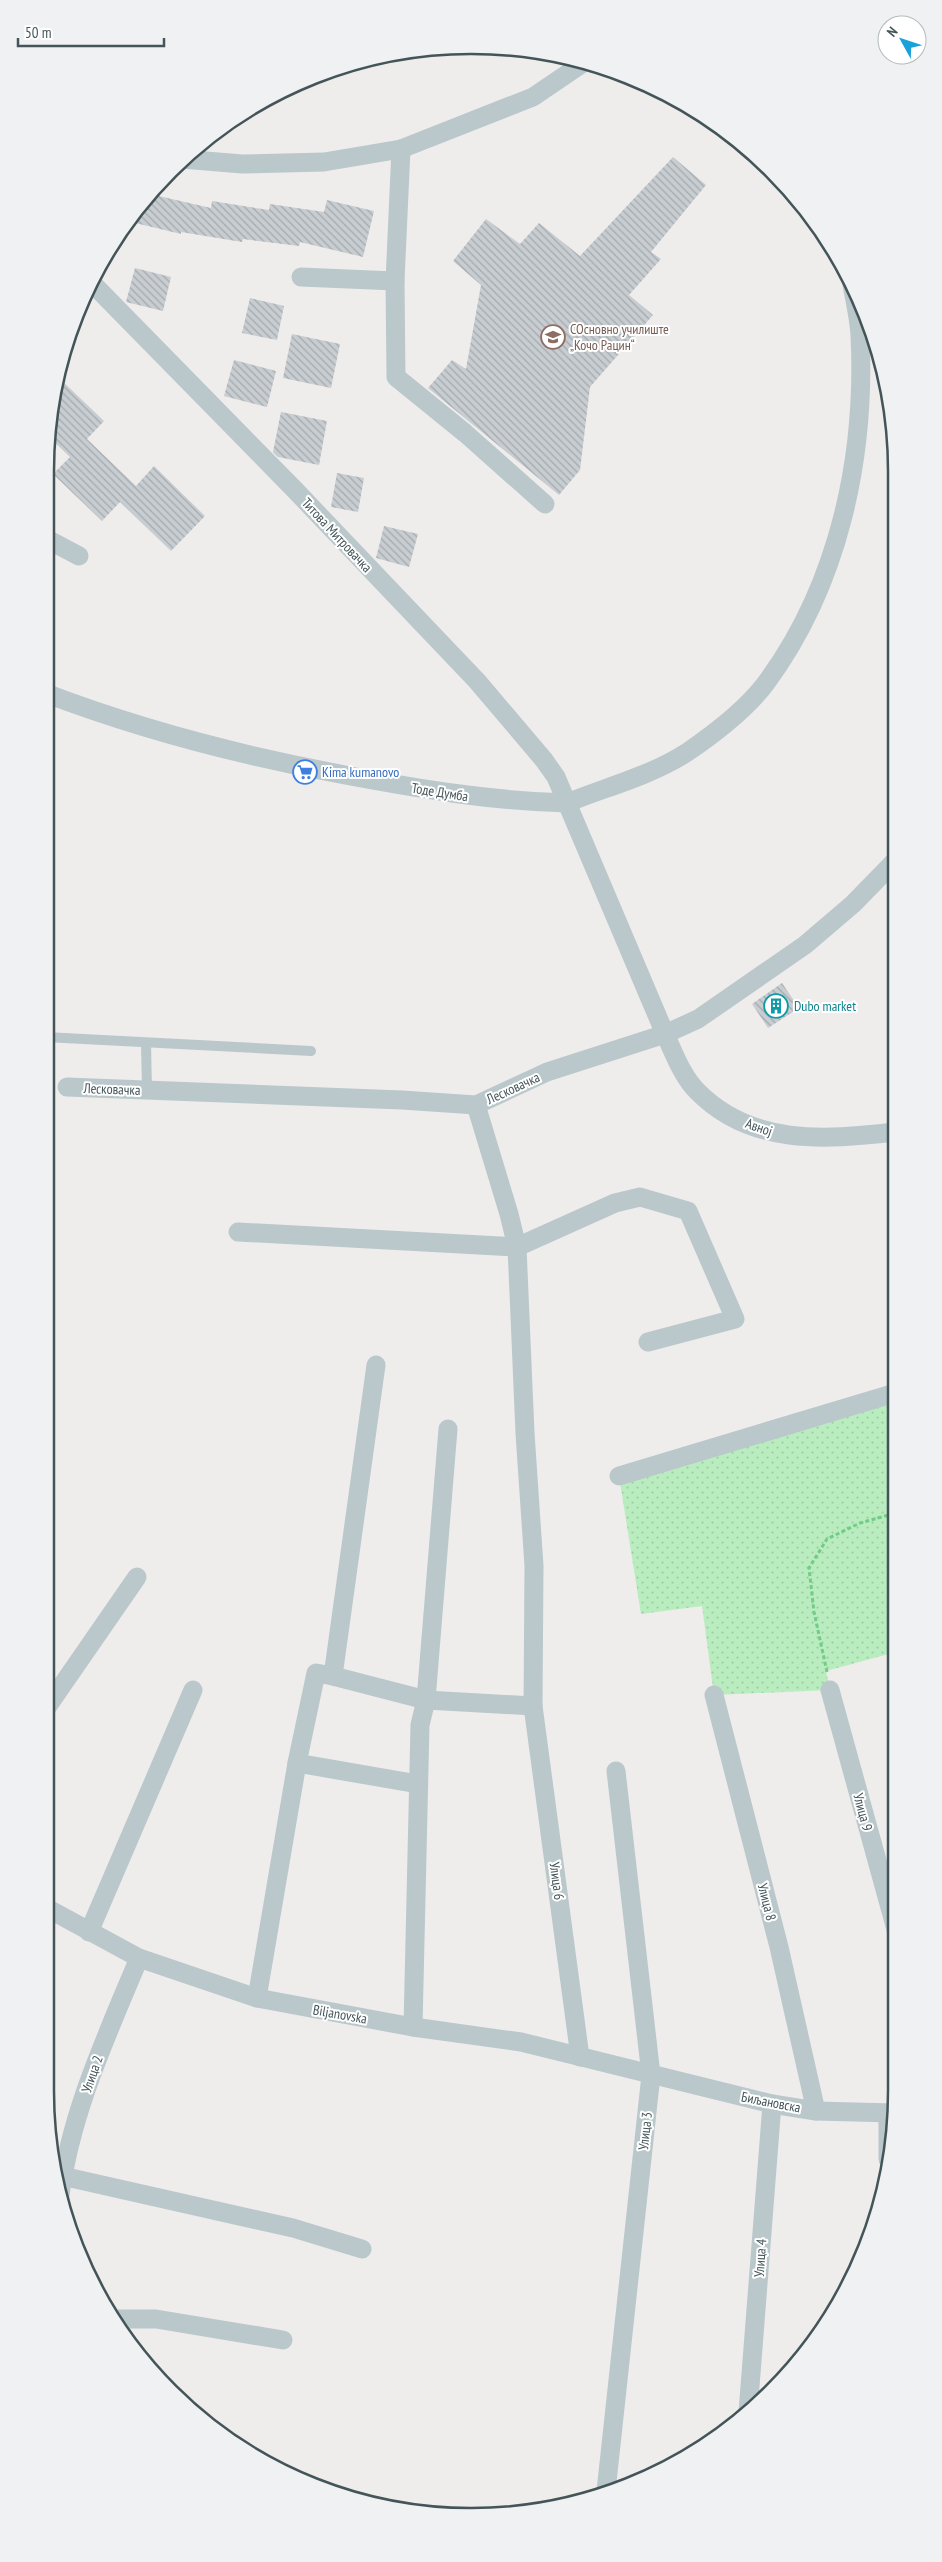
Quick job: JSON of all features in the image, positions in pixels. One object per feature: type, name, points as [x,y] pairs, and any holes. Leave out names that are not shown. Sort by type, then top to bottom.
[{"type":"street","points":[[193,160],[242,164],[324,162],[401,149],[533,97],[577,68]]},
{"type":"street","points":[[401,149],[395,282],[396,377],[465,433],[545,504]]},
{"type":"street","points":[[300,277],[395,282]]},
{"type":"street","name":"Титова Митровачка","points":[[96,287],[295,490],[477,681],[544,760],[556,777],[568,803]]},
{"type":"street","points":[[665,1034],[568,803],[685,754],[744,708],[766,684],[798,632],[827,572],[843,516],[854,452],[860,398],[860,333],[857,313]]},
{"type":"street","points":[[54,543],[79,556]]},
{"type":"street","name":"Тоде Думба","points":[[54,696],[208,745],[294,765],[454,795],[519,802],[568,803]]},
{"type":"street","name":"Лесковачка","points":[[67,1087],[402,1100],[476,1105],[547,1072],[665,1034],[698,1019],[805,945],[852,904],[888,868]]},
{"type":"street","name":"Авној","points":[[665,1034],[679,1064],[696,1090],[725,1114],[753,1127],[792,1137],[859,1136],[888,1133]]},
{"type":"street","name":"Улица 6","points":[[476,1105],[510,1214],[517,1248],[526,1461],[534,1566],[533,1706],[580,2057]]},
{"type":"street","points":[[238,1232],[517,1248],[615,1203],[640,1197],[688,1211],[735,1319],[648,1342]]},
{"type":"street","points":[[334,1676],[376,1365]]},
{"type":"street","points":[[619,1476],[888,1395]]},
{"type":"street","points":[[413,2027],[420,1726],[426,1700],[448,1429]]},
{"type":"street","points":[[54,1697],[137,1577]]},
{"type":"street","points":[[257,1998],[296,1763],[316,1673],[426,1700],[533,1706]]},
{"type":"street","points":[[89,1932],[193,1690]]},
{"type":"street","name":"Улица 9","points":[[830,1690],[888,1900]]},
{"type":"street","name":"Улица 8","points":[[714,1695],[779,1947],[816,2111]]},
{"type":"street","points":[[296,1763],[418,1784]]},
{"type":"street","name":"Улица 3","points":[[607,2485],[651,2075],[616,1771]]},
{"type":"street","name":"Biljanovska","points":[[54,1912],[138,1958],[257,1998],[413,2027],[521,2042],[651,2075]]},
{"type":"street","name":"Улица 2","points":[[62,2174],[92,2068],[138,1958]]},
{"type":"street","name":"Биљановска","points":[[651,2075],[772,2104],[816,2111],[887,2113]]},
{"type":"street","name":"Улица 4","points":[[749,2402],[772,2104]]},
{"type":"street","points":[[63,2176],[293,2228],[362,2249]]},
{"type":"street","points":[[122,2319],[156,2319],[283,2340]]},
{"type":"lane","points":[[54,1038],[311,1051]]},
{"type":"lane","points":[[146,1043],[147,1090]]},
{"type":"path","points":[[830,1690],[814,1612],[809,1568],[827,1539],[860,1523],[888,1516]]},
{"type":"green space","points":[[884,1396],[888,1410],[888,1654],[826,1671],[830,1690],[714,1695],[702,1606],[641,1614],[619,1476]]},
{"type":"building","name":"СОсновно училиште „Кочо Рацин“","points":[[673,157],[706,185],[651,252],[661,259],[629,295],[653,315],[590,387],[580,470],[559,495],[428,388],[452,360],[466,369],[481,285],[453,261],[486,219],[520,244],[539,223],[580,256]]},
{"type":"building","points":[[157,196],[211,208],[212,201],[269,210],[270,204],[324,212],[327,200],[374,211],[363,257],[300,242],[299,246],[243,239],[242,242],[181,232],[181,234],[136,223]]},
{"type":"building","points":[[135,268],[171,277],[163,311],[126,302]]},
{"type":"building","points":[[250,298],[284,306],[277,340],[242,333]]},
{"type":"building","points":[[292,334],[340,344],[331,388],[283,378]]},
{"type":"building","points":[[234,360],[276,371],[267,407],[224,396]]},
{"type":"building","points":[[64,382],[104,421],[87,439],[136,486],[154,466],[205,516],[171,551],[120,502],[102,521],[54,475],[70,457],[55,443],[57,417]]},
{"type":"building","points":[[281,412],[327,421],[319,465],[278,457],[273,452]]},
{"type":"building","points":[[337,473],[364,478],[358,512],[331,507]]},
{"type":"building","points":[[384,526],[418,534],[409,567],[376,558]]},
{"type":"building","name":"Dubo market","points":[[782,983],[799,1008],[768,1028],[752,1004]]},
{"type":"place","name":"СОсновно училиште „Кочо Рацин“","points":[[553,337]]},
{"type":"place","name":"Kima kumanovo","points":[[305,772]]},
{"type":"place","name":"Dubo market","points":[[776,1006]]}]
